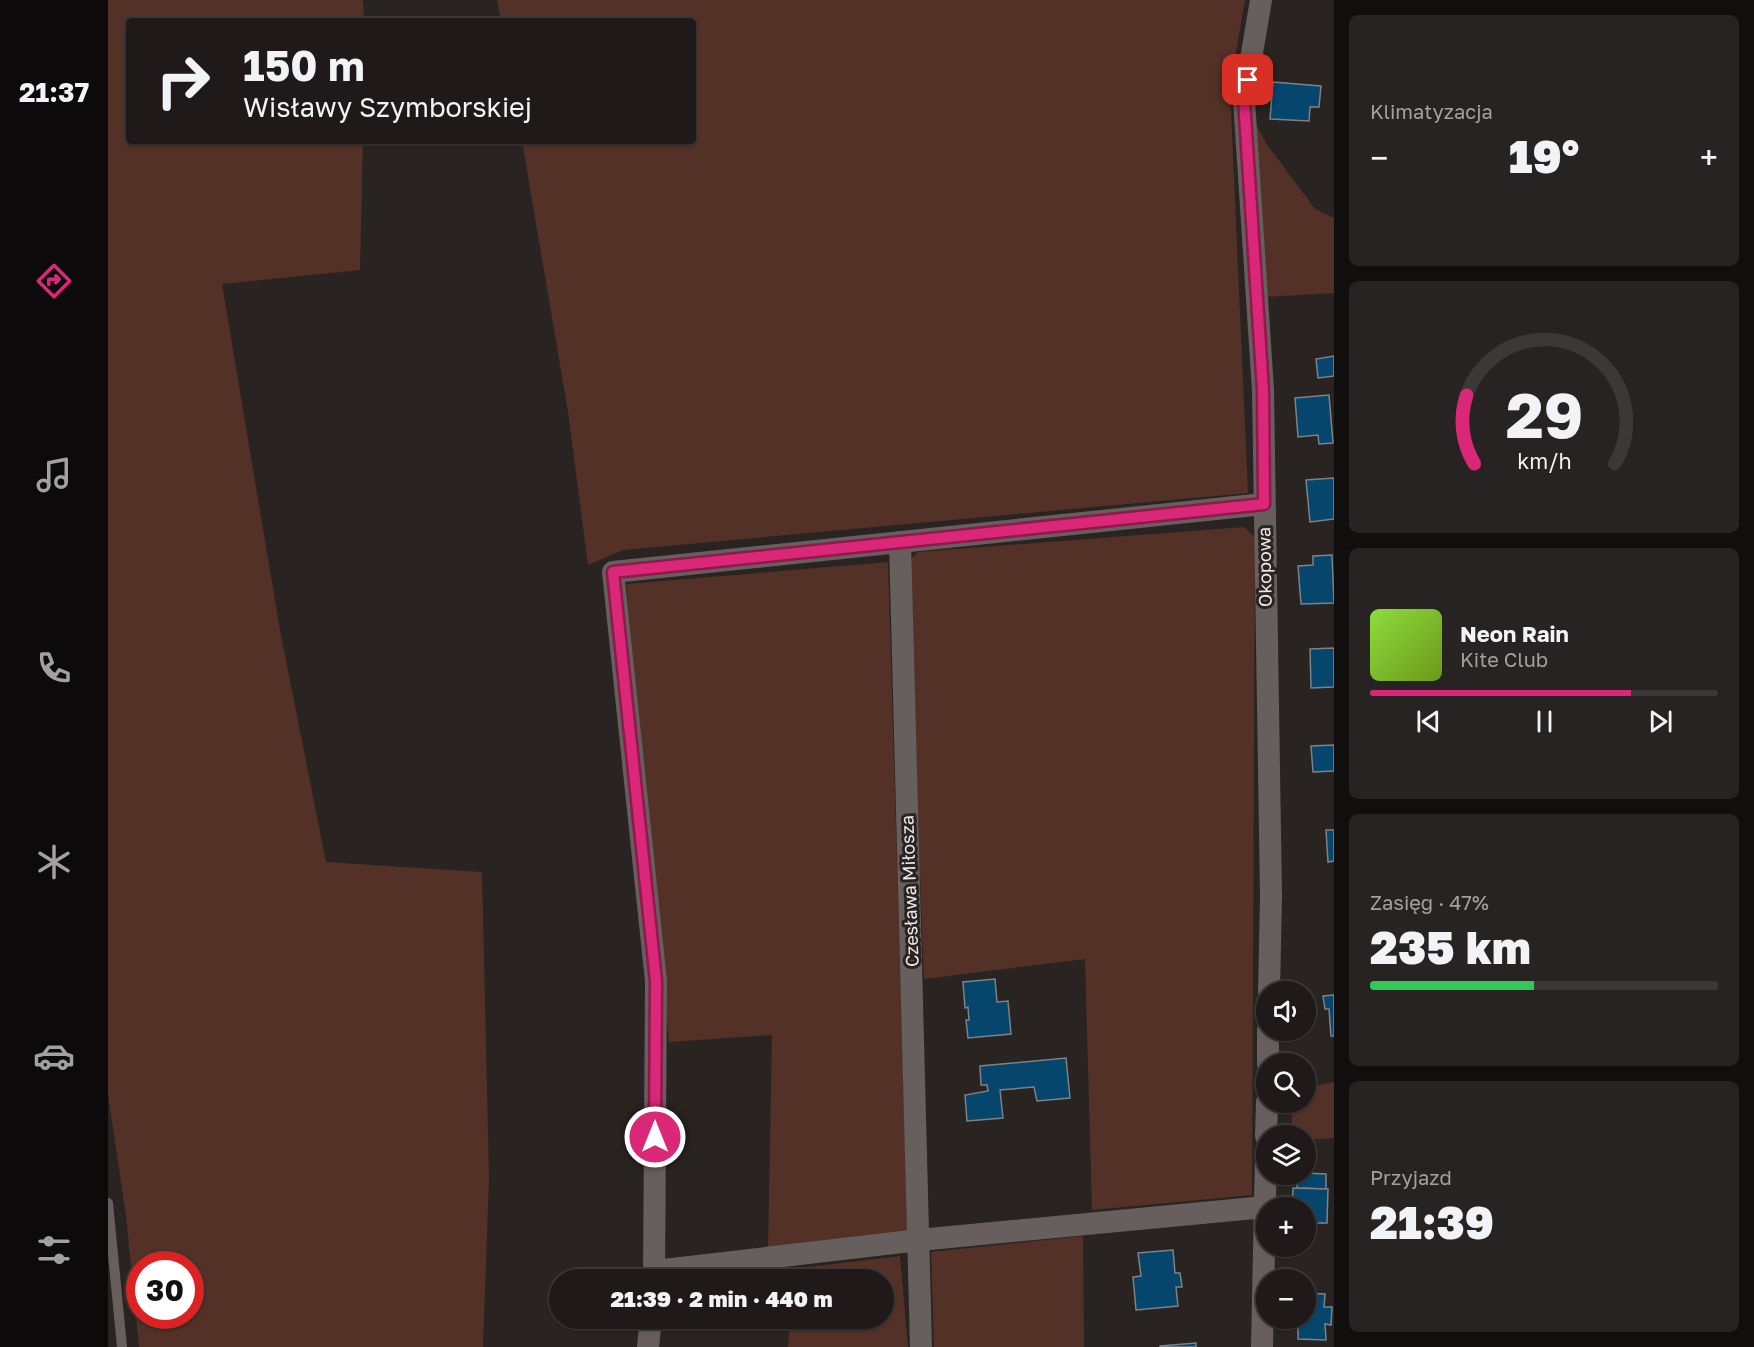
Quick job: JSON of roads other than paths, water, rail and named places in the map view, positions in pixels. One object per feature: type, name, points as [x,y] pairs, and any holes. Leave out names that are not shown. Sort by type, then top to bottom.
[{"type":"street","name":"Okopowa","points":[[1260,0],[1244,100],[1263,390],[1271,896],[1269,981]]},
{"type":"street","points":[[655,1269],[656,981],[613,572],[1264,504]]},
{"type":"street","name":"Czesława Miłosza","points":[[900,542],[921,1347]]},
{"type":"street","points":[[700,1269],[919,1240],[1256,1208]]},
{"type":"street","points":[[1262,1347],[1264,1257]]},
{"type":"street","points":[[648,1347],[650,1329]]},
{"type":"lane","points":[[108,1203],[122,1347]]}]
